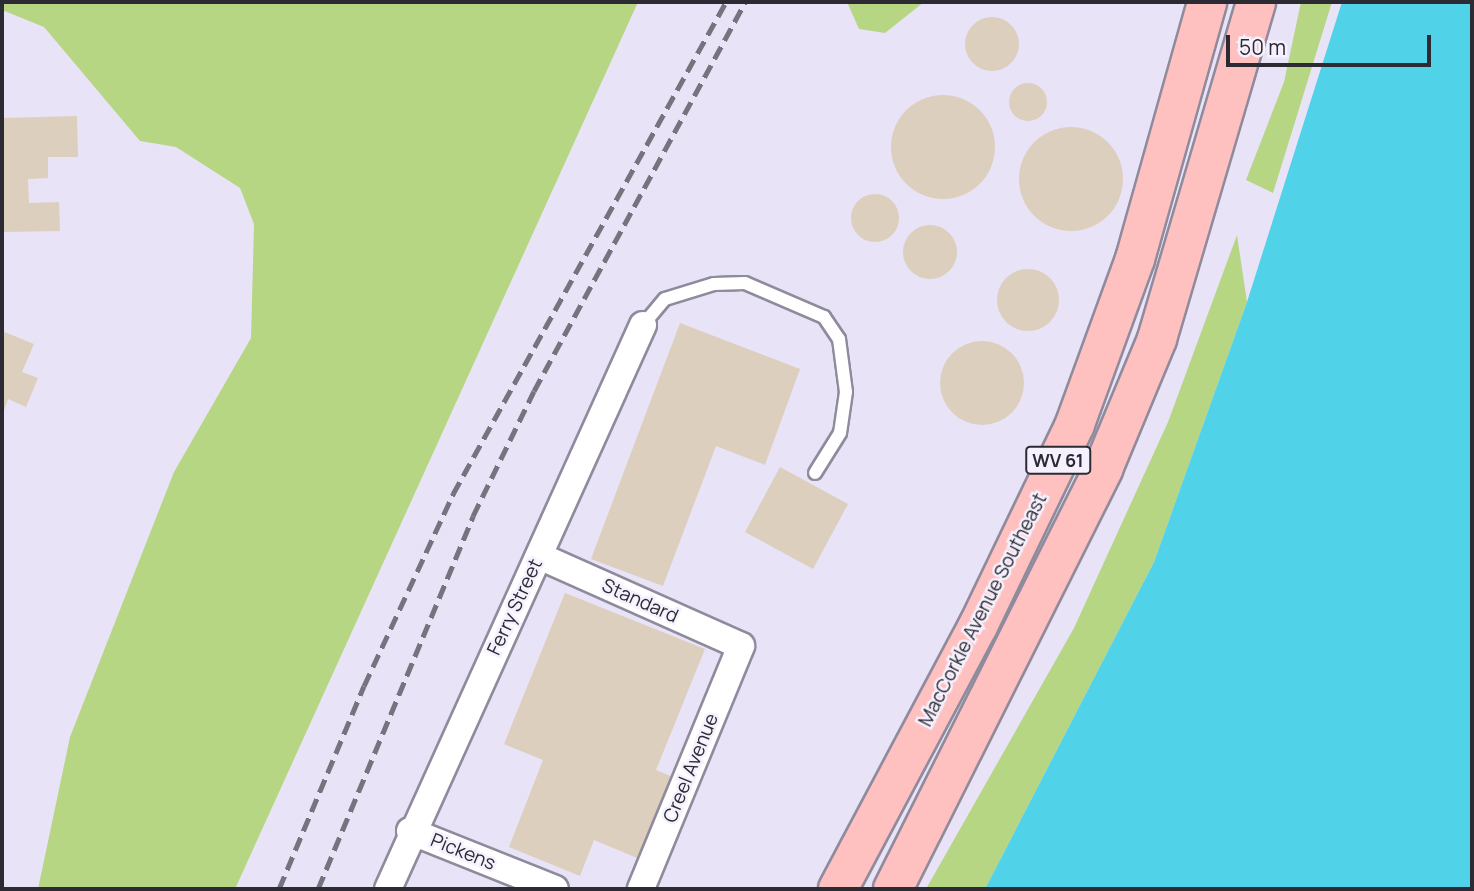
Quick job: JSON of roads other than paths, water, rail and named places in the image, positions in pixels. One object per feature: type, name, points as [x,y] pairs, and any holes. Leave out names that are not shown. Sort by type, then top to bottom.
[{"type":"main road","name":"MacCorkle Avenue Southeast","points":[[838,889],[978,626],[1076,424],[1135,259],[1207,2]]},
{"type":"main road","name":"WV 61","points":[[893,889],[1103,469],[1157,340],[1256,2]]},
{"type":"street","name":"Ferry Street","points":[[388,889],[410,831],[539,556],[643,325]]},
{"type":"street","name":"Standard","points":[[539,556],[741,646]]},
{"type":"street","name":"Creel Avenue","points":[[641,889],[741,646]]},
{"type":"street","name":"Pickens","points":[[410,831],[555,889]]},
{"type":"lane","points":[[643,325],[666,299],[714,284],[745,283],[824,317],[839,339],[846,392],[840,433],[815,474]]},
{"type":"water","points":[[1342,2],[1472,2],[1472,889],[985,889],[1154,562],[1247,302]]},
{"type":"railway","points":[[279,889],[364,686],[453,494],[726,2]]},
{"type":"railway","points":[[318,889],[473,516],[534,391],[745,2]]}]
